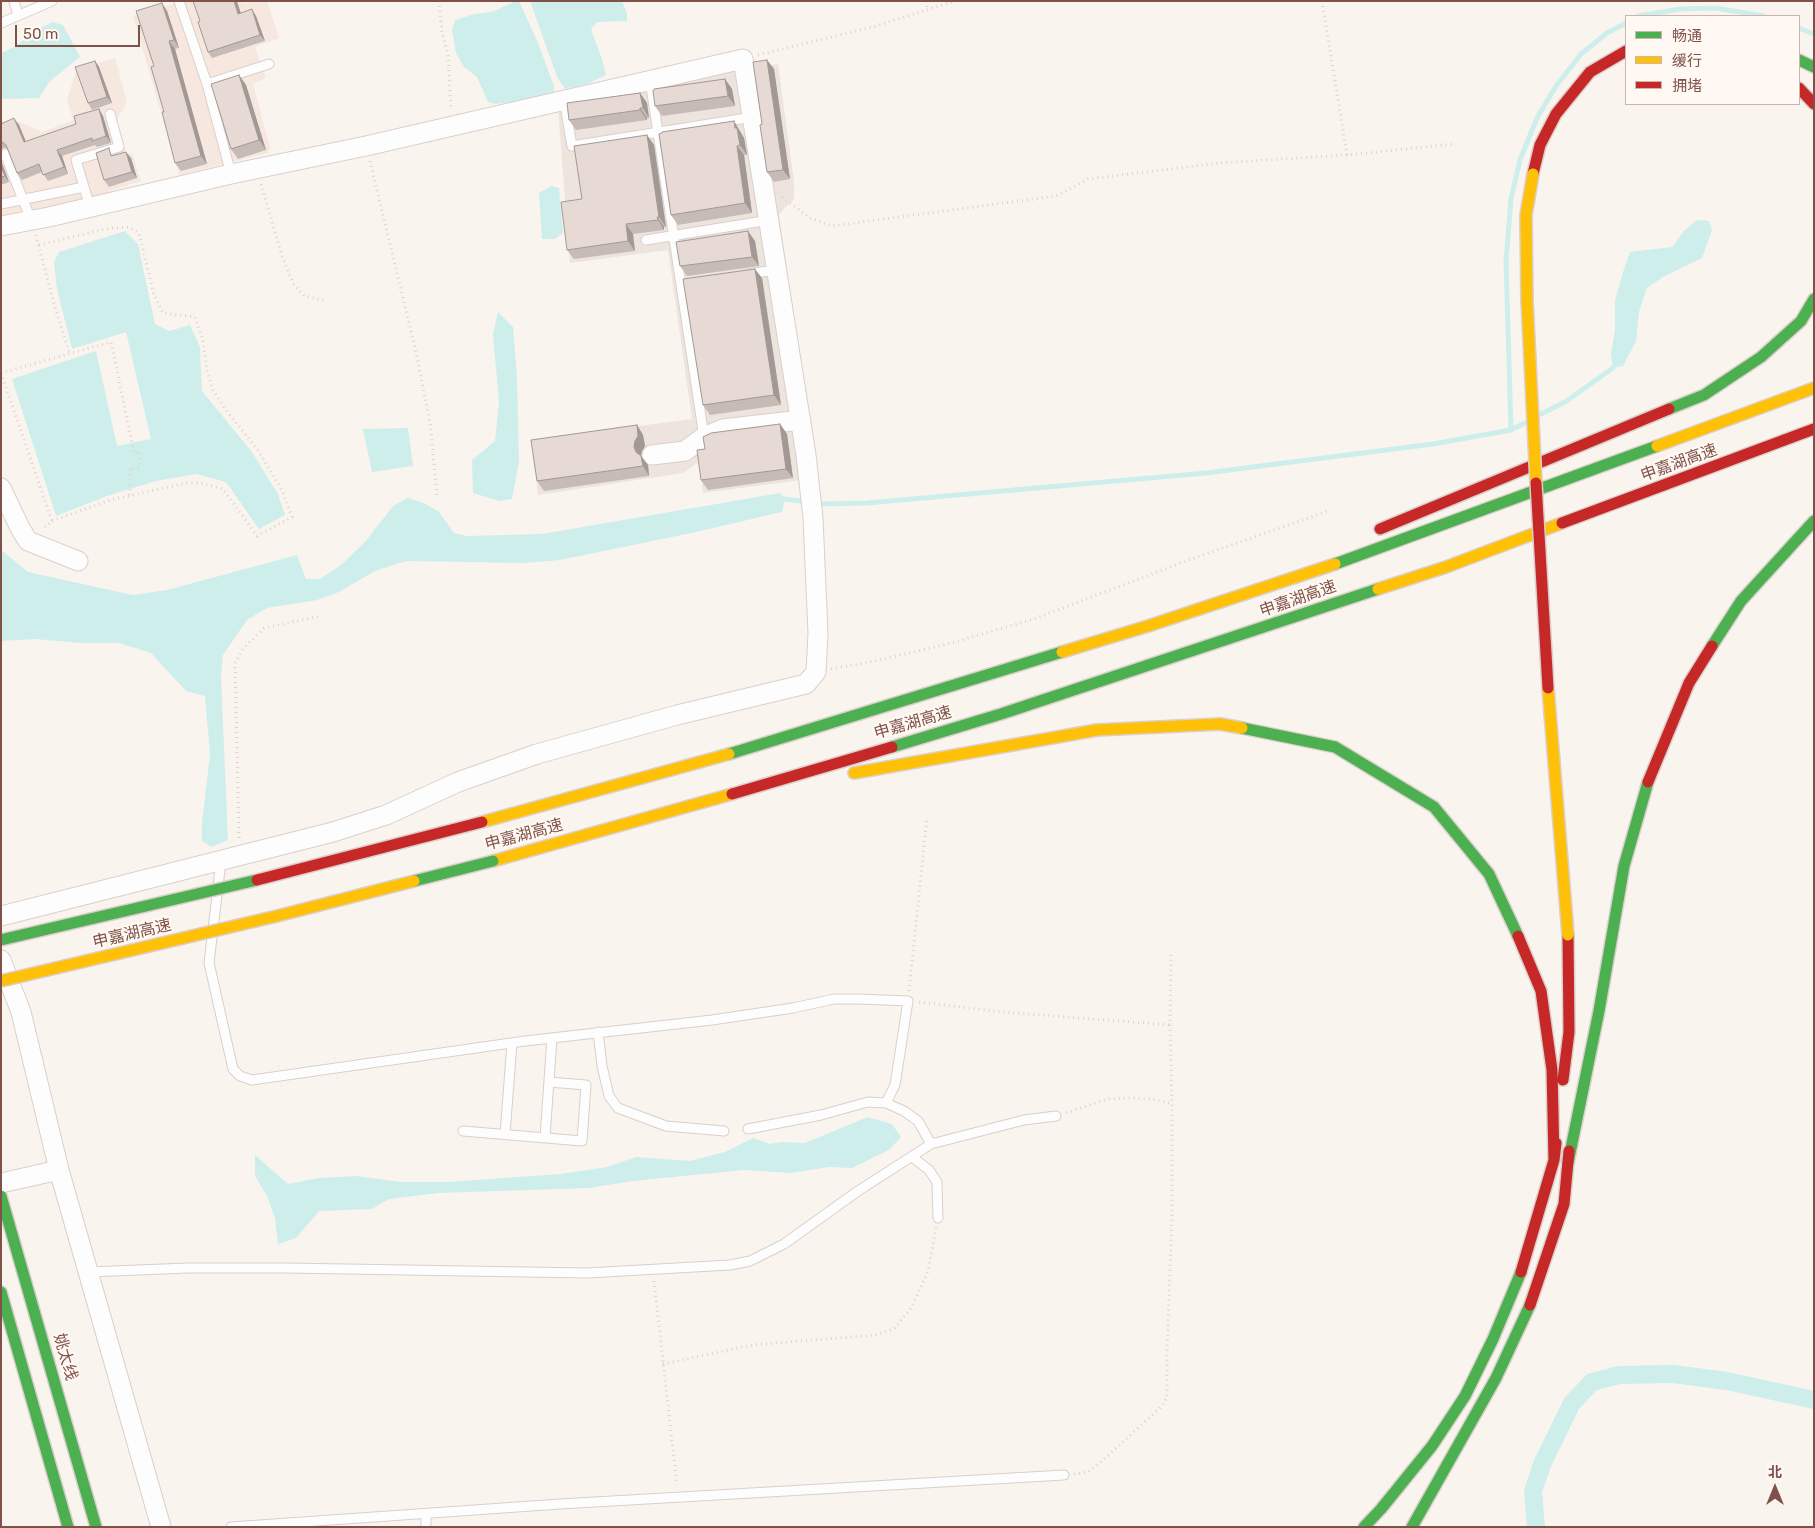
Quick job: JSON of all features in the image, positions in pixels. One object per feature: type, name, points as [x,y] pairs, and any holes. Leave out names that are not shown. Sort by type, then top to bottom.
[{"type":"main road","points":[[1580,963],[1573,934],[1544,633],[1527,300],[1526,215],[1540,145],[1556,114],[1590,72],[1625,52]]},
{"type":"main road","points":[[1800,60],[1814,67]]},
{"type":"main road","points":[[1573,111],[1584,95],[1592,89]]},
{"type":"main road","points":[[1800,89],[1814,104]]},
{"type":"main road","points":[[1366,535],[1704,396],[1761,357],[1801,320],[1814,299]]},
{"type":"main road","name":"申嘉湖高速","points":[[1,940],[289,873],[712,759],[1148,626],[1320,569],[1814,388]]},
{"type":"main road","name":"申嘉湖高速","points":[[1,981],[268,918],[493,861],[722,797],[1001,714],[1409,579],[1705,471],[1814,429]]},
{"type":"main road","points":[[1548,444],[1551,493]]},
{"type":"main road","points":[[1552,512],[1554,542]]},
{"type":"main road","points":[[1568,1163],[1599,1011],[1624,866],[1650,773],[1689,683],[1741,602],[1814,521]]},
{"type":"main road","points":[[1148,626],[1284,569]]},
{"type":"main road","points":[[847,775],[1097,730],[1220,724],[1335,747],[1434,807],[1489,874],[1541,991],[1552,1070],[1554,1160]]},
{"type":"main road","points":[[722,797],[828,778]]},
{"type":"main road","points":[[1364,1527],[1382,1509],[1432,1446],[1465,1396],[1493,1339],[1519,1277],[1554,1160],[1569,1032],[1575,884]]},
{"type":"main road","points":[[1412,1527],[1496,1378],[1535,1294],[1564,1204],[1576,1088],[1580,1012]]},
{"type":"main road","name":"姚太线","points":[[1,1196],[85,1482],[96,1527]]},
{"type":"main road","points":[[1,1292],[68,1527]]},
{"type":"main road","points":[[85,1482],[103,1527]]},
{"type":"street","points":[[1,226],[451,127],[743,59],[778,270],[811,496],[818,633],[816,672],[806,684],[677,715],[537,754],[458,782],[386,815],[333,832],[1,916]]},
{"type":"street","points":[[652,456],[685,451],[704,438],[723,429],[801,420]]},
{"type":"street","points":[[1,488],[28,541],[78,561]]},
{"type":"street","points":[[1,960],[20,1012],[59,1170],[161,1527]]},
{"type":"street","points":[[1,1183],[59,1170]]},
{"type":"lane","points":[[14,1],[18,15]]},
{"type":"lane","points":[[1,23],[52,1]]},
{"type":"lane","points":[[180,1],[207,84],[231,174]]},
{"type":"lane","points":[[207,84],[269,64]]},
{"type":"lane","points":[[650,80],[673,236],[685,283],[704,438]]},
{"type":"lane","points":[[564,100],[572,146],[753,117]]},
{"type":"lane","points":[[90,207],[76,160],[119,147],[110,114]]},
{"type":"lane","points":[[5,154],[32,220]]},
{"type":"lane","points":[[1,204],[84,187]]},
{"type":"lane","points":[[646,240],[770,220]]},
{"type":"lane","points":[[739,275],[778,270]]},
{"type":"lane","points":[[221,861],[209,963],[233,1069],[240,1076],[252,1080],[512,1043],[721,1018],[834,1000],[908,1001],[895,1086],[886,1103]]},
{"type":"lane","points":[[598,1032],[609,1096],[618,1108],[666,1126],[724,1131]]},
{"type":"lane","points":[[545,1138],[552,1038]]},
{"type":"lane","points":[[505,1134],[512,1043]]},
{"type":"lane","points":[[463,1131],[582,1141],[586,1085],[549,1082]]},
{"type":"lane","points":[[748,1129],[821,1115],[868,1102],[886,1103],[918,1121],[931,1144]]},
{"type":"lane","points":[[88,1272],[188,1268],[586,1273],[730,1265],[750,1260],[784,1244],[858,1191],[931,1144],[1024,1120],[1056,1116]]},
{"type":"lane","points":[[912,1156],[929,1170],[937,1182],[938,1218]]},
{"type":"lane","points":[[231,1527],[678,1496],[1064,1475]]},
{"type":"lane","points":[[426,1514],[426,1527]]},
{"type":"path","points":[[439,1],[451,88],[451,127]]},
{"type":"path","points":[[926,1],[928,10]]},
{"type":"path","points":[[743,59],[876,26],[955,1]]},
{"type":"path","points":[[1322,1],[1347,155]]},
{"type":"path","points":[[766,200],[783,197],[810,218],[832,226],[1056,196],[1088,179],[1219,163],[1347,155],[1454,144]]},
{"type":"path","points":[[366,146],[416,352],[430,423],[437,495]]},
{"type":"path","points":[[256,169],[282,256],[293,283],[304,296],[327,301]]},
{"type":"path","points":[[32,220],[54,304],[70,354]]},
{"type":"path","points":[[28,541],[52,521],[110,500],[186,483],[201,483],[223,489],[257,536],[292,517],[282,490],[257,448],[226,410],[213,390],[207,372],[203,341],[195,317],[163,313],[154,295],[138,233],[128,227],[105,229],[39,245]]},
{"type":"path","points":[[52,521],[1,373],[111,342],[130,439],[134,453],[140,452],[139,468],[130,468],[130,495]]},
{"type":"path","points":[[816,672],[938,646],[1034,619],[1186,561],[1328,511]]},
{"type":"path","points":[[240,856],[235,663],[243,649],[264,628],[321,616]]},
{"type":"path","points":[[927,817],[908,1001],[1002,1012],[1170,1025]]},
{"type":"path","points":[[1064,1475],[1088,1472],[1102,1462],[1162,1406],[1167,1397],[1172,1216],[1171,953]]},
{"type":"path","points":[[1056,1116],[1107,1099],[1152,1099],[1172,1104]]},
{"type":"path","points":[[663,1364],[752,1345],[875,1335],[894,1329],[912,1307],[928,1271],[938,1218]]},
{"type":"path","points":[[653,1270],[678,1496]]},
{"type":"shaded area","points":[[173,1],[243,1],[244,4],[252,1],[267,1],[279,38],[255,47],[266,78],[253,84],[270,147],[268,153],[179,175],[133,16],[173,4]]},
{"type":"shaded area","points":[[115,58],[127,102],[117,120],[126,152],[133,155],[141,181],[107,192],[111,207],[1,231],[1,121],[20,122],[42,132],[73,120],[67,99],[77,69]]},
{"type":"shaded area","points":[[778,64],[794,181],[794,199],[779,214],[817,478],[703,493],[699,462],[683,473],[538,495],[531,440],[692,419],[668,250],[570,263],[558,109],[733,70]]},
{"type":"water","points":[[519,1],[538,43],[554,86],[554,94],[540,98],[495,104],[488,102],[477,77],[464,67],[456,53],[452,30],[455,20],[474,14],[492,12]]},
{"type":"water","points":[[530,1],[622,1],[627,13],[627,21],[597,22],[591,29],[606,75],[587,84],[565,89],[557,77]]},
{"type":"water","points":[[53,22],[63,25],[80,57],[50,81],[39,98],[1,99],[1,53],[14,47],[38,29]]},
{"type":"water","points":[[552,186],[559,188],[563,233],[555,239],[542,239],[539,193]]},
{"type":"water","points":[[1697,220],[1709,221],[1712,230],[1702,258],[1663,277],[1647,288],[1639,312],[1636,341],[1623,366],[1613,368],[1611,354],[1615,330],[1615,300],[1630,252],[1672,247],[1684,231]]},
{"type":"water","points":[[125,231],[138,244],[155,324],[169,331],[190,325],[200,347],[202,391],[252,452],[278,494],[285,515],[259,529],[226,482],[196,474],[156,481],[107,496],[56,516],[12,379],[96,351],[117,446],[151,439],[126,332],[72,349],[57,289],[54,262],[59,252]]},
{"type":"water","points":[[498,312],[513,327],[517,378],[519,462],[512,499],[499,501],[473,493],[472,460],[495,441],[499,402],[493,334]]},
{"type":"water","points":[[408,428],[413,466],[372,472],[363,429]]},
{"type":"water","points":[[780,493],[785,499],[782,512],[560,560],[525,563],[406,561],[375,571],[339,592],[317,600],[267,608],[247,620],[223,655],[221,677],[228,840],[211,847],[202,841],[202,823],[210,754],[205,696],[186,691],[151,653],[119,643],[82,643],[35,639],[1,641],[1,550],[28,572],[133,595],[167,590],[297,555],[306,579],[320,579],[341,565],[365,542],[393,506],[408,498],[424,503],[439,512],[454,533],[467,536],[542,534]]},
{"type":"water","points":[[868,1117],[892,1124],[901,1137],[889,1150],[852,1168],[829,1167],[791,1173],[744,1170],[633,1181],[589,1188],[439,1193],[389,1199],[372,1209],[319,1211],[296,1238],[278,1244],[275,1218],[267,1196],[255,1176],[255,1155],[288,1184],[319,1178],[356,1176],[400,1182],[448,1182],[561,1174],[607,1167],[636,1157],[690,1161],[725,1152],[753,1138],[770,1144],[781,1142],[805,1143]]},
{"type":"building","points":[[193,1],[234,1],[238,14],[252,9],[260,35],[208,52]]},
{"type":"building","points":[[162,3],[174,40],[169,41],[201,156],[175,163],[162,112],[164,112],[151,67],[154,66],[136,11]]},
{"type":"building","points":[[767,60],[783,170],[767,172],[753,62]]},
{"type":"building","points":[[95,61],[107,97],[88,103],[75,67]]},
{"type":"building","points":[[239,75],[259,140],[231,149],[211,84]]},
{"type":"building","points":[[725,79],[728,96],[655,106],[654,89]]},
{"type":"building","points":[[640,93],[643,108],[640,108],[640,110],[569,120],[567,103]]},
{"type":"building","points":[[99,109],[106,136],[92,141],[92,138],[57,150],[64,167],[43,175],[39,164],[17,173],[6,145],[1,141],[1,124],[14,118],[24,142],[76,124],[74,116]]},
{"type":"building","points":[[734,121],[740,145],[737,146],[745,203],[671,215],[659,134]]},
{"type":"building","points":[[647,135],[658,220],[626,224],[628,241],[567,250],[561,202],[582,199],[574,146]]},
{"type":"building","points":[[109,148],[111,156],[126,152],[132,172],[104,180],[96,153]]},
{"type":"building","points":[[1,167],[5,176],[1,177]]},
{"type":"building","points":[[748,231],[752,257],[680,266],[676,242]]},
{"type":"building","points":[[755,269],[774,395],[703,405],[683,279]]},
{"type":"building","points":[[780,424],[786,469],[701,480],[697,450],[705,449],[703,437],[711,433]]},
{"type":"building","points":[[637,425],[638,436],[634,447],[641,456],[643,466],[537,481],[531,440]]},
{"type":"waterway","points":[[1644,15],[1680,9],[1715,8],[1758,15]]},
{"type":"waterway","points":[[1511,430],[1506,262],[1511,199],[1520,160],[1537,118],[1556,86],[1581,54],[1607,33],[1625,24]]},
{"type":"waterway","points":[[1800,28],[1814,34]]},
{"type":"waterway","points":[[1541,414],[1565,402],[1613,368],[1616,363]]},
{"type":"waterway","points":[[780,500],[822,504],[867,503],[1206,473],[1433,444],[1511,430],[1525,423]]},
{"type":"waterway","points":[[1536,1527],[1533,1491],[1543,1462],[1572,1403],[1592,1382],[1619,1375],[1673,1374],[1727,1381],[1814,1400]]},
{"type":"traffic: fast","points":[[1800,60],[1814,67]]},
{"type":"traffic: fast","points":[[1669,409],[1704,395],[1761,357],[1801,321],[1814,299]]},
{"type":"traffic: fast","points":[[1335,564],[1657,446]]},
{"type":"traffic: fast","points":[[1712,646],[1741,601],[1814,521]]},
{"type":"traffic: fast","points":[[892,747],[1001,714],[1378,589]]},
{"type":"traffic: fast","points":[[729,754],[1062,652]]},
{"type":"traffic: fast","points":[[1242,728],[1335,747],[1434,807],[1489,874],[1518,936]]},
{"type":"traffic: fast","points":[[1568,1163],[1599,1011],[1624,866],[1648,782]]},
{"type":"traffic: fast","points":[[414,881],[493,861]]},
{"type":"traffic: fast","points":[[1,940],[257,880]]},
{"type":"traffic: fast","points":[[1,1196],[96,1527]]},
{"type":"traffic: fast","points":[[1364,1527],[1432,1446],[1465,1396],[1493,1339],[1521,1272]]},
{"type":"traffic: fast","points":[[1,1292],[68,1527]]},
{"type":"traffic: fast","points":[[1412,1527],[1496,1378],[1530,1305]]},
{"type":"traffic: slow","points":[[1533,174],[1526,215],[1527,300],[1536,483]]},
{"type":"traffic: slow","points":[[1657,446],[1814,388]]},
{"type":"traffic: slow","points":[[1378,589],[1446,567],[1562,523]]},
{"type":"traffic: slow","points":[[1062,652],[1148,626],[1335,564]]},
{"type":"traffic: slow","points":[[1548,688],[1568,935]]},
{"type":"traffic: slow","points":[[854,773],[1097,730],[1220,724],[1242,728]]},
{"type":"traffic: slow","points":[[482,822],[729,754]]},
{"type":"traffic: slow","points":[[493,861],[732,794]]},
{"type":"traffic: slow","points":[[1,981],[277,916],[414,881]]},
{"type":"traffic: jam","points":[[1533,174],[1540,145],[1556,114],[1590,72],[1625,52]]},
{"type":"traffic: jam","points":[[1800,89],[1814,104]]},
{"type":"traffic: jam","points":[[1380,529],[1669,409]]},
{"type":"traffic: jam","points":[[1562,523],[1814,429]]},
{"type":"traffic: jam","points":[[1536,483],[1548,688]]},
{"type":"traffic: jam","points":[[1648,782],[1689,683],[1712,646]]},
{"type":"traffic: jam","points":[[732,794],[892,747]]},
{"type":"traffic: jam","points":[[257,880],[482,822]]},
{"type":"traffic: jam","points":[[1563,1080],[1569,1032],[1568,935]]},
{"type":"traffic: jam","points":[[1518,936],[1541,991],[1552,1070],[1554,1160]]},
{"type":"traffic: jam","points":[[1521,1272],[1554,1160],[1556,1143]]},
{"type":"traffic: jam","points":[[1530,1305],[1564,1204],[1569,1151]]}]
